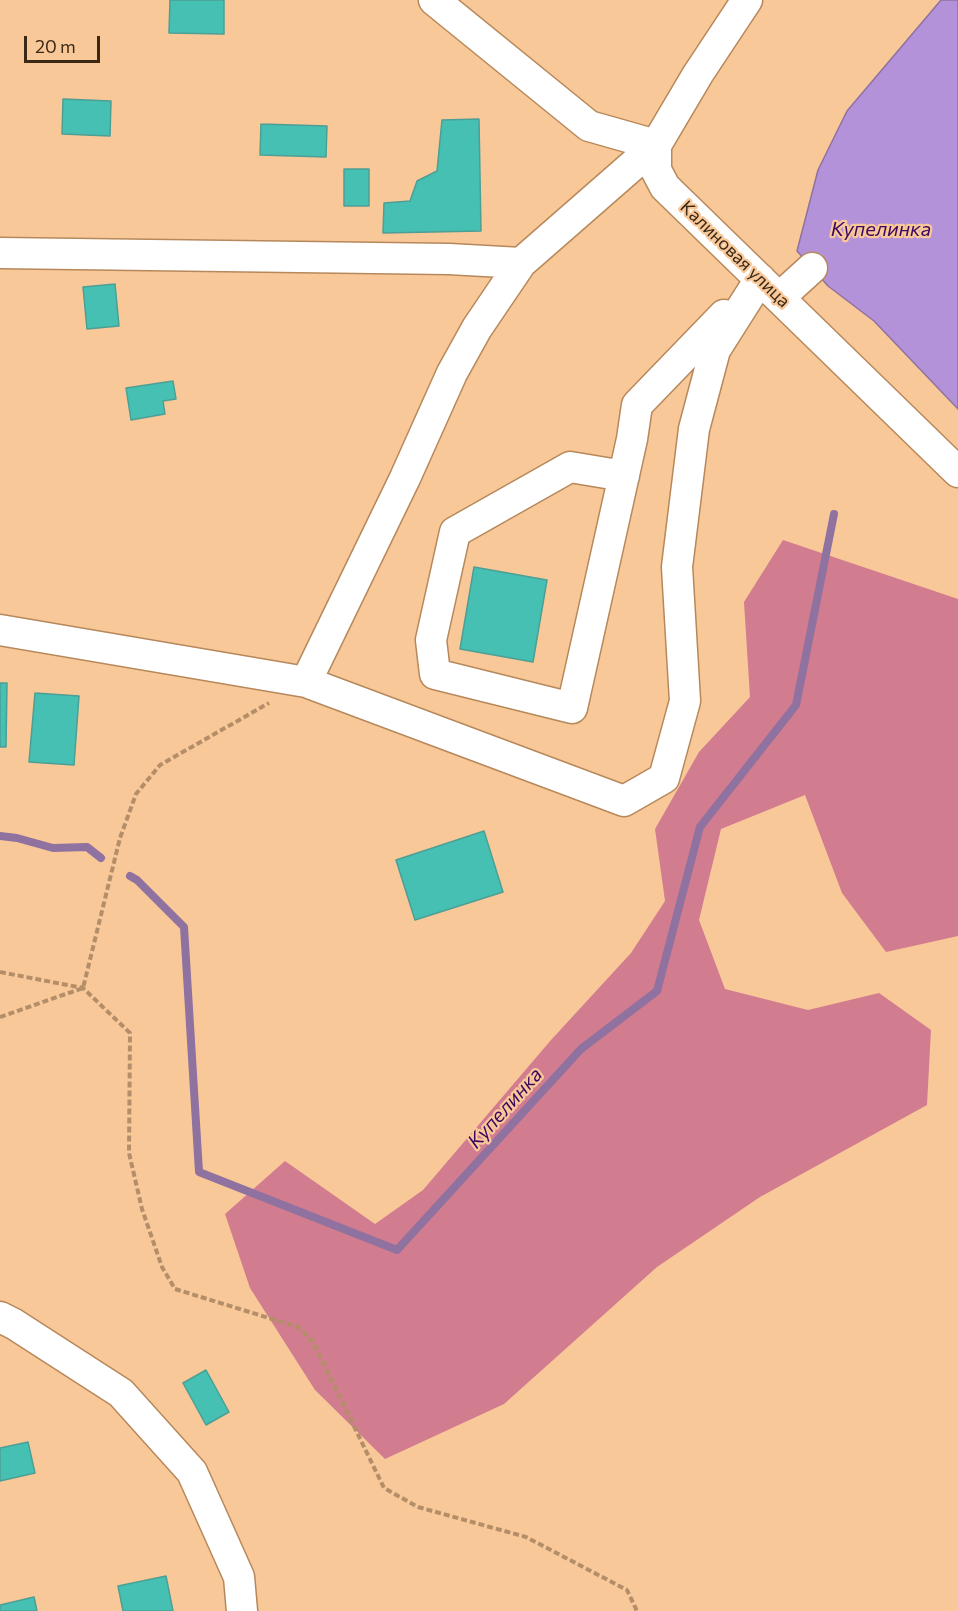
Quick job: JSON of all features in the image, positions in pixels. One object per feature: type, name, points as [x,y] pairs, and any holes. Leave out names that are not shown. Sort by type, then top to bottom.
[{"type":"street","points":[[434,0],[589,126],[656,144]]},
{"type":"street","points":[[306,682],[405,478],[452,373],[477,328],[521,263],[656,144],[698,74],[747,0]]},
{"type":"street","name":"Калиновая улица","points":[[656,144],[656,170],[665,187],[958,472]]},
{"type":"street","points":[[0,253],[448,259],[521,263]]},
{"type":"street","points":[[624,476],[570,467],[455,532],[431,640],[435,674],[572,708],[624,476],[638,405],[770,288],[812,268]]},
{"type":"street","points":[[0,630],[306,682],[624,801],[664,778],[685,701],[677,567],[694,429],[715,350],[770,288]]},
{"type":"street","points":[[0,1317],[121,1393],[192,1472],[239,1577],[242,1611]]},
{"type":"path","points":[[83,988],[120,838],[136,794],[160,765],[306,682]]},
{"type":"path","points":[[0,972],[83,988],[130,1033],[129,1153],[142,1209],[162,1268],[175,1289],[298,1327],[313,1342],[384,1488],[418,1507],[526,1537],[627,1590],[637,1611]]},
{"type":"path","points":[[0,1017],[83,988]]},
{"type":"shaded area","points":[[783,540],[958,599],[958,936],[886,952],[842,893],[805,795],[721,829],[699,920],[725,989],[808,1010],[879,993],[931,1030],[927,1105],[760,1197],[657,1267],[504,1404],[385,1459],[315,1390],[250,1288],[225,1214],[285,1161],[375,1224],[423,1190],[551,1040],[631,953],[665,901],[655,829],[699,752],[750,697],[744,602]]},
{"type":"water","name":"Купелинка","points":[[941,0],[958,0],[958,409],[874,321],[828,286],[797,251],[818,170],[847,111]]},
{"type":"building","points":[[170,0],[224,0],[224,34],[169,33]]},
{"type":"building","points":[[63,99],[111,101],[110,136],[62,134]]},
{"type":"building","points":[[479,119],[481,231],[383,233],[384,203],[410,201],[417,181],[437,171],[442,120]]},
{"type":"building","points":[[261,124],[327,126],[326,157],[260,155]]},
{"type":"building","points":[[344,169],[369,169],[369,206],[344,206]]},
{"type":"building","points":[[115,284],[119,326],[87,329],[83,287]]},
{"type":"building","points":[[173,381],[176,399],[163,401],[165,414],[131,420],[126,388]]},
{"type":"building","points":[[474,567],[547,580],[533,662],[460,649]]},
{"type":"building","points":[[0,683],[7,683],[6,747],[0,747]]},
{"type":"building","points":[[35,693],[79,696],[74,765],[29,762]]},
{"type":"building","points":[[484,831],[503,892],[415,920],[396,860]]},
{"type":"building","points":[[206,1370],[229,1412],[206,1425],[183,1383]]},
{"type":"building","points":[[28,1442],[35,1473],[0,1481],[0,1448]]},
{"type":"building","points":[[166,1576],[173,1611],[123,1611],[118,1586]]},
{"type":"building","points":[[34,1597],[37,1611],[0,1611],[0,1605]]},
{"type":"waterway","name":"Купелинка","points":[[130,876],[137,880],[184,927],[199,1172],[397,1250],[581,1049],[657,991],[700,827],[796,705],[834,514]]},
{"type":"waterway","name":"Купелинка","points":[[0,836],[17,838],[53,848],[87,847],[101,858]]}]
